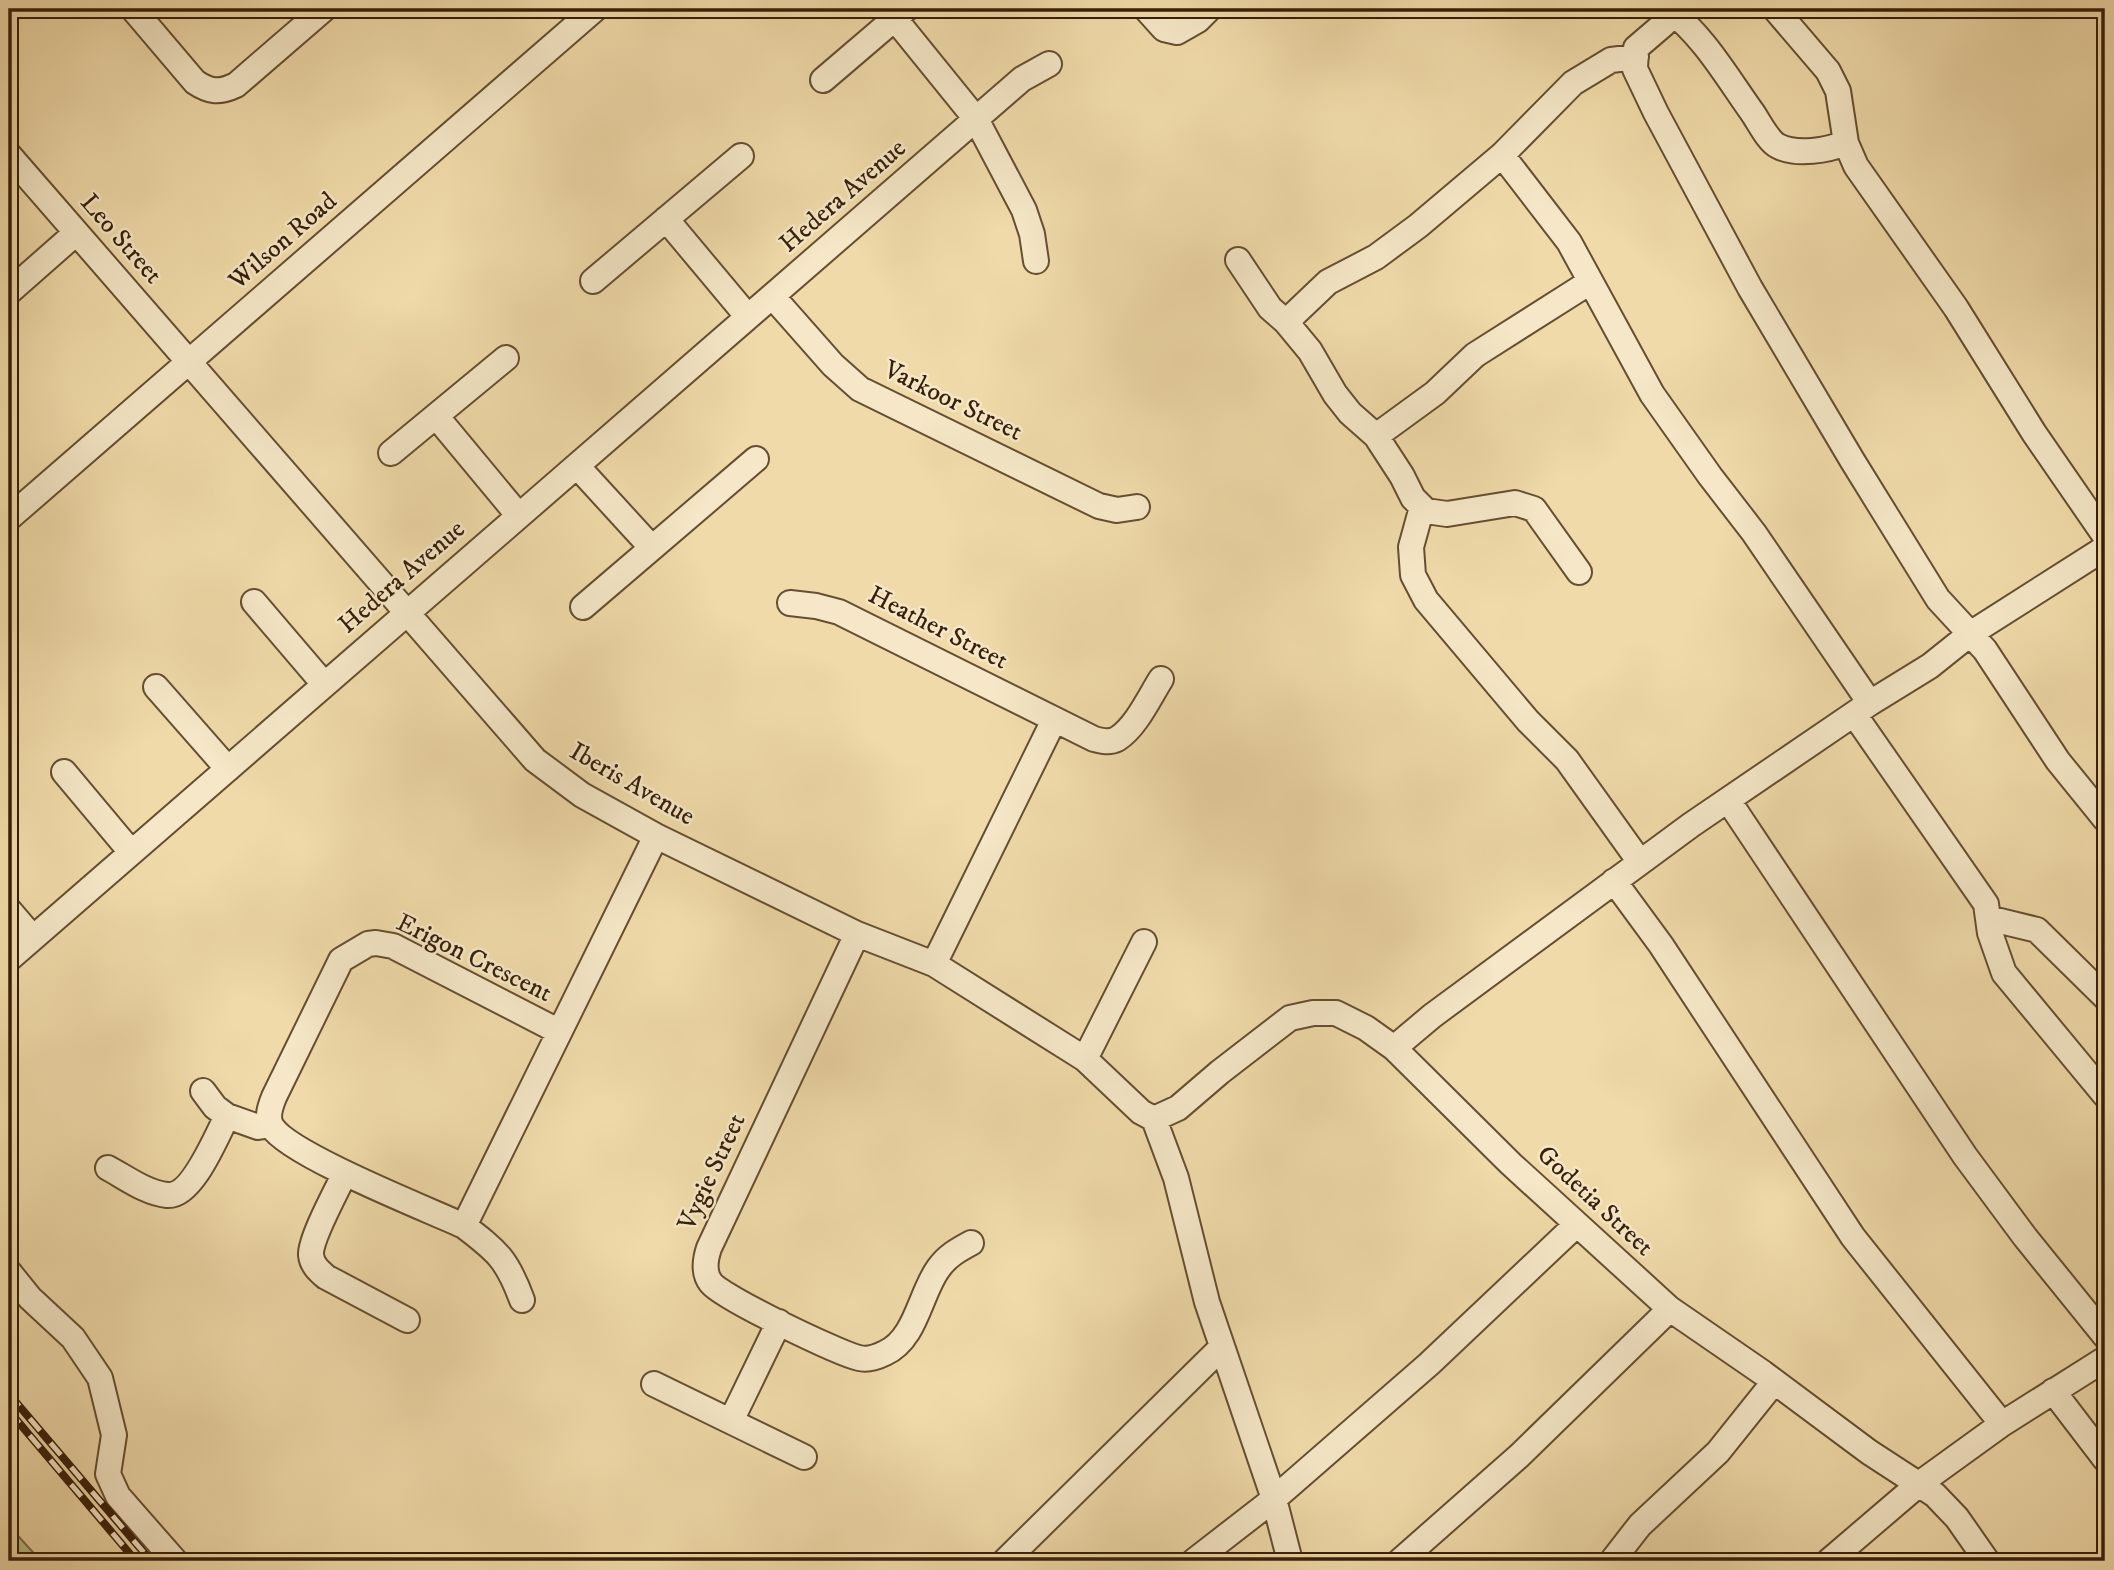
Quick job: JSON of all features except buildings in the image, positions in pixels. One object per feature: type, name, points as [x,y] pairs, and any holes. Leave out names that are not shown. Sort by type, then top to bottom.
[{"type":"street","points":[[133,9],[195,82],[207,90],[222,91],[236,85],[324,9]]},
{"type":"street","name":"Wilson Road","points":[[9,517],[596,9]]},
{"type":"street","points":[[1146,9],[1164,29],[1177,33],[1198,20],[1209,9]]},
{"type":"street","points":[[1846,143],[1833,148],[1794,151],[1776,146],[1716,61],[1682,19],[1667,9],[1664,24],[1636,48],[1635,69],[1750,288],[1938,599],[1984,650],[2058,761],[2105,819]]},
{"type":"street","points":[[1775,9],[1828,71],[1838,91],[1846,143],[1856,166],[1956,308],[2034,433],[2105,536]]},
{"type":"street","points":[[823,80],[901,14],[976,119],[1024,210],[1032,234],[1036,261]]},
{"type":"street","points":[[1286,321],[1328,282],[1376,257],[1397,242],[1502,155],[1573,83],[1611,60],[1636,57]]},
{"type":"street","name":"Hedera Avenue","points":[[9,959],[1022,79],[1049,64]]},
{"type":"street","name":"Leo Street","points":[[9,155],[188,362]]},
{"type":"street","points":[[1502,155],[1569,242],[1652,394],[1754,533],[1986,904],[1990,933],[2004,973],[2105,1095]]},
{"type":"street","points":[[593,281],[741,156]]},
{"type":"street","points":[[666,219],[748,317]]},
{"type":"street","points":[[9,292],[76,233]]},
{"type":"street","points":[[1238,260],[1270,307],[1286,321],[1310,351],[1335,394],[1350,413],[1376,436],[1413,498],[1426,511],[1447,514],[1515,503],[1534,509],[1579,572]]},
{"type":"street","points":[[1376,436],[1435,393],[1475,355],[1590,282]]},
{"type":"street","name":"Varkoor Street","points":[[772,297],[833,365],[860,389],[1099,506],[1117,510],[1137,507]]},
{"type":"street","points":[[391,453],[506,358]]},
{"type":"street","name":"Iberis Avenue","points":[[188,362],[535,760],[582,795],[656,836],[857,934],[934,964],[1085,1059],[1141,1112],[1154,1119]]},
{"type":"street","points":[[436,416],[519,516]]},
{"type":"street","points":[[583,607],[755,459]]},
{"type":"street","points":[[577,466],[652,548]]},
{"type":"street","points":[[1422,507],[1411,547],[1413,575],[1426,600],[1528,721],[1567,760],[1640,862]]},
{"type":"street","points":[[1394,1048],[1432,1016],[1728,800],[1930,666],[1970,634],[2105,548]]},
{"type":"street","points":[[254,601],[324,684]]},
{"type":"street","name":"Heather Street","points":[[790,603],[839,612],[1054,720],[1094,739],[1108,742],[1117,739],[1139,714],[1161,679]]},
{"type":"street","points":[[156,687],[228,769]]},
{"type":"street","points":[[934,964],[1054,720]]},
{"type":"street","points":[[64,772],[131,852]]},
{"type":"street","points":[[1728,800],[1965,1156],[2025,1237],[2105,1336]]},
{"type":"street","name":"Erigon Crescent","points":[[464,1226],[656,836]]},
{"type":"street","points":[[1614,881],[1661,945],[1853,1237],[2002,1424]]},
{"type":"street","points":[[9,910],[33,937]]},
{"type":"street","points":[[1988,918],[2037,930],[2105,997]]},
{"type":"street","name":"Vygie Street","points":[[857,934],[709,1248],[705,1259],[709,1281],[719,1291],[779,1322],[858,1358],[866,1358],[884,1354],[899,1343],[937,1270],[951,1254],[971,1243]]},
{"type":"street","points":[[1085,1059],[1144,942]]},
{"type":"street","name":"Erigon Crescent","points":[[271,1125],[269,1110],[274,1097],[341,960],[368,944],[393,946],[558,1031]]},
{"type":"street","name":"Godetia Street","points":[[1154,1119],[1178,1108],[1290,1018],[1313,1013],[1336,1013],[1366,1028],[1394,1048],[1511,1164],[1670,1309],[1935,1495],[1957,1518],[1987,1561]]},
{"type":"street","points":[[203,1091],[215,1107],[227,1116],[258,1127],[271,1125],[282,1139],[345,1172],[464,1226],[497,1252],[512,1271],[522,1300]]},
{"type":"street","points":[[107,1168],[153,1191],[167,1195],[177,1193],[192,1180],[227,1116]]},
{"type":"street","points":[[1154,1119],[1176,1178],[1207,1302],[1274,1499],[1290,1561]]},
{"type":"street","points":[[345,1172],[314,1240],[311,1254],[316,1268],[326,1277],[407,1320]]},
{"type":"street","points":[[1194,1561],[1274,1499],[1429,1364],[1576,1224]]},
{"type":"street","points":[[9,1272],[30,1298],[73,1338],[100,1378],[114,1435],[108,1474],[118,1496],[176,1561]]},
{"type":"street","points":[[1400,1561],[1519,1457],[1670,1309]]},
{"type":"street","points":[[731,1421],[779,1322]]},
{"type":"street","points":[[1005,1561],[1222,1347]]},
{"type":"street","points":[[1829,1561],[1919,1484],[2002,1424],[2105,1359]]},
{"type":"street","points":[[1612,1561],[1640,1525],[1718,1452],[1774,1382]]},
{"type":"street","points":[[654,1384],[804,1457]]},
{"type":"street","points":[[2053,1391],[2105,1459]]},
{"type":"green space","points":[[9,1526],[41,1561],[9,1561]]},
{"type":"railway","points":[[9,1394],[151,1561]]},
{"type":"railway","points":[[9,1411],[136,1561]]}]
